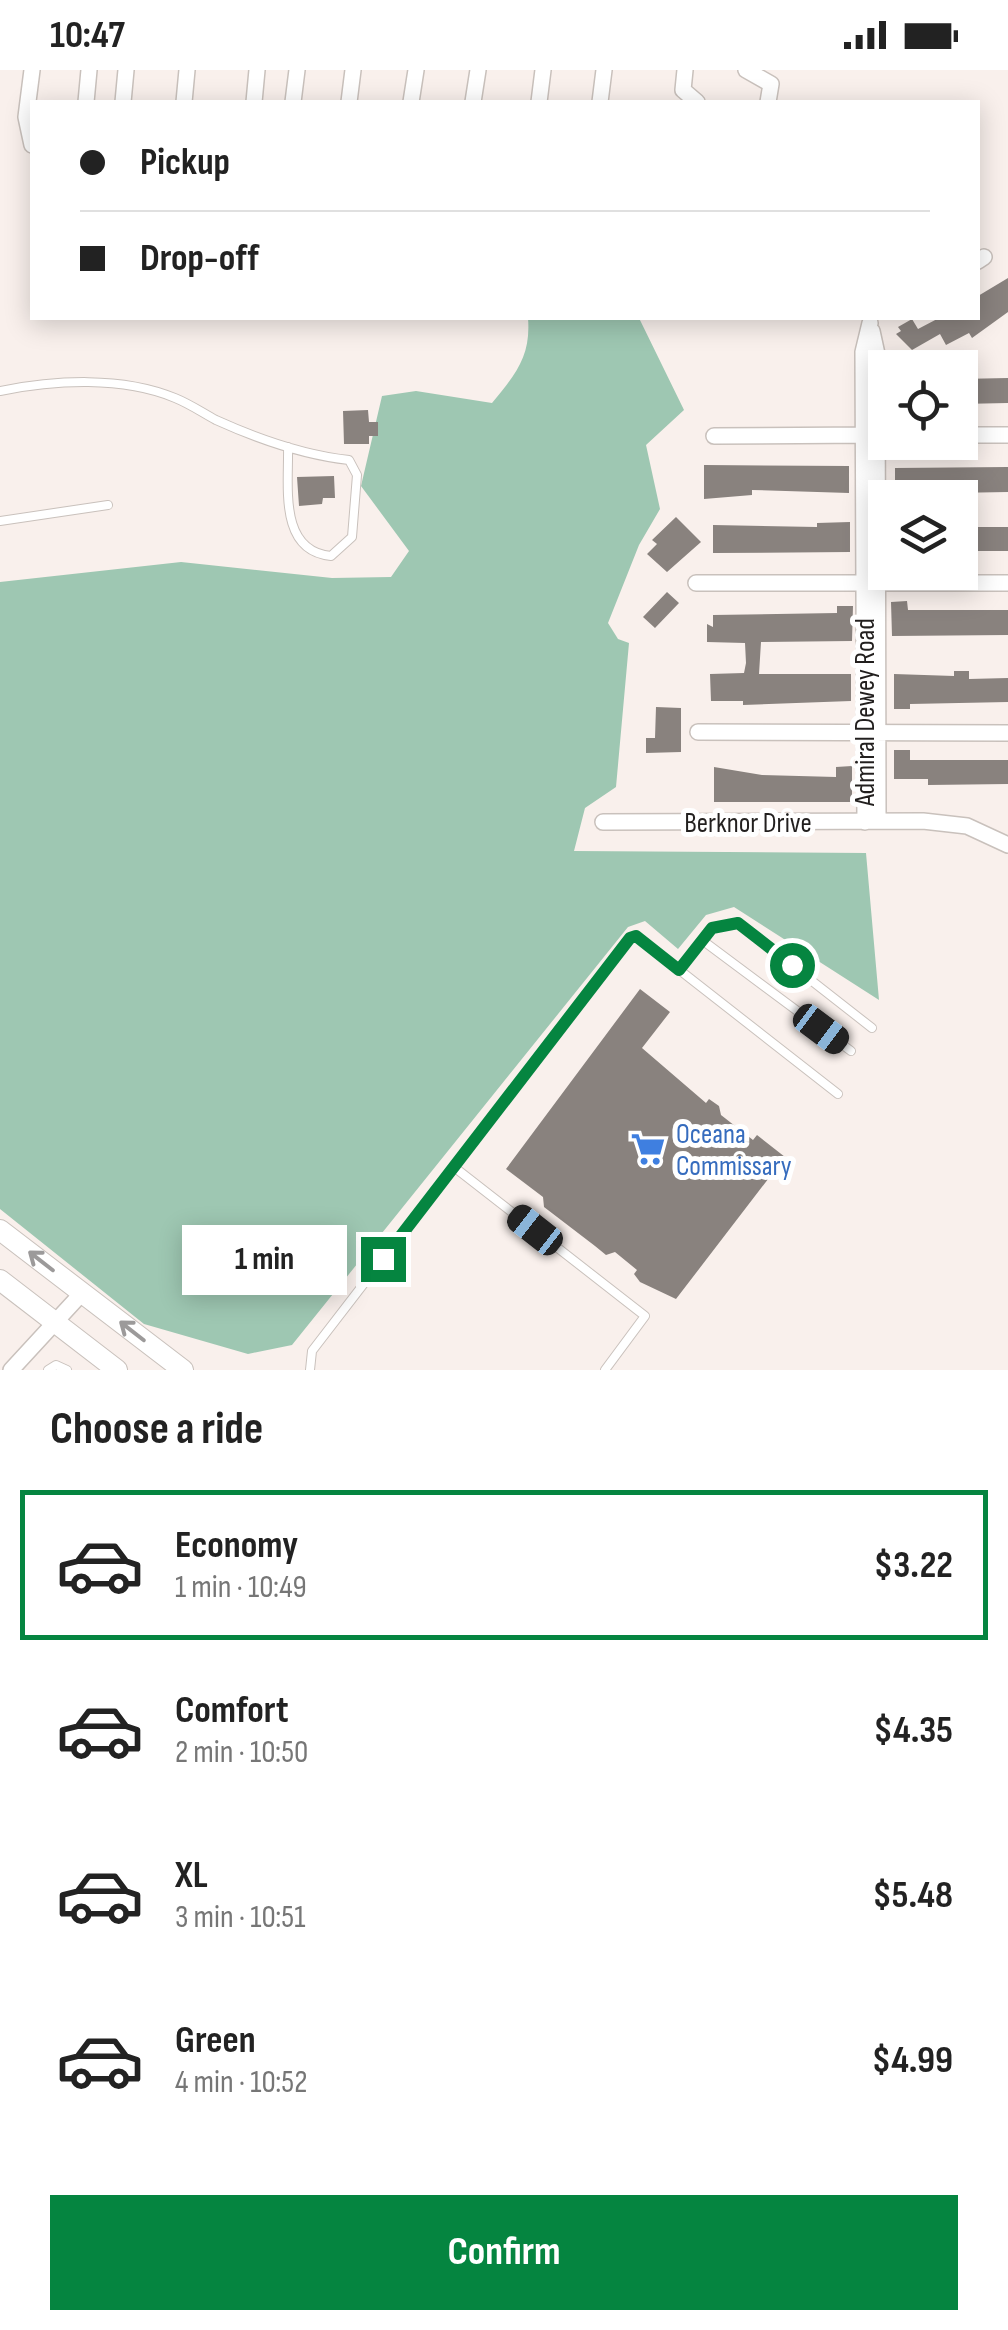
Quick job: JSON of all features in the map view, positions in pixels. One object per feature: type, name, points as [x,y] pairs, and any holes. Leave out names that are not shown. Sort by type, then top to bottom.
[{"type":"main road","points":[[0,1230],[182,1370]]},
{"type":"main road","points":[[0,1280],[107,1367]]},
{"type":"street","points":[[30,135],[26,117],[32,70]]},
{"type":"street","points":[[86,100],[90,70]]},
{"type":"street","points":[[122,100],[126,70]]},
{"type":"street","points":[[184,100],[187,70]]},
{"type":"street","points":[[254,100],[258,70]]},
{"type":"street","points":[[293,100],[297,70]]},
{"type":"street","points":[[349,100],[353,70]]},
{"type":"street","points":[[412,100],[416,70]]},
{"type":"street","points":[[473,100],[478,70]]},
{"type":"street","points":[[539,100],[542,70]]},
{"type":"street","points":[[600,100],[604,70]]},
{"type":"street","points":[[685,70],[684,90],[695,100]]},
{"type":"street","points":[[746,70],[771,84],[768,100]]},
{"type":"street","name":"Admiral Dewey Road","points":[[875,320],[877,350]]},
{"type":"street","points":[[714,436],[868,435]]},
{"type":"street","points":[[978,435],[1008,435]]},
{"type":"street","points":[[696,582],[868,585]]},
{"type":"street","points":[[978,583],[1008,583]]},
{"type":"street","name":"Admiral Dewey Road","points":[[871,590],[872,822]]},
{"type":"street","points":[[698,732],[1008,733]]},
{"type":"street","name":"Berknor Drive","points":[[603,822],[967,826],[1008,845]]},
{"type":"street","points":[[11,1370],[82,1292]]},
{"type":"lane","points":[[0,391],[32,385],[133,386],[176,398],[217,420],[288,447],[349,460],[357,475],[352,537],[331,556],[315,554],[302,544],[294,529],[288,510],[288,447]]},
{"type":"lane","points":[[0,522],[108,506]]},
{"type":"lane","points":[[679,970],[712,928],[738,923],[872,1028]]},
{"type":"lane","points":[[310,1370],[312,1351],[630,938],[636,936],[838,1094]]},
{"type":"lane","points":[[702,940],[851,1051]]},
{"type":"lane","points":[[454,1167],[645,1316],[605,1370]]},
{"type":"lane","points":[[48,1370],[56,1365],[67,1370]]},
{"type":"green space","points":[[528,320],[640,320],[684,410],[646,445],[660,509],[639,545],[608,623],[618,639],[629,643],[616,787],[585,808],[574,851],[866,853],[879,1000],[734,907],[706,915],[678,949],[645,921],[628,927],[292,1345],[248,1354],[144,1324],[0,1209],[0,582],[181,562],[332,578],[391,577],[409,551],[361,486],[382,396],[416,391],[492,403],[520,364]]},
{"type":"building","points":[[1008,278],[1008,312],[972,338],[969,333],[946,345],[940,334],[912,350],[896,334],[901,331],[898,327],[910,320],[918,329],[935,320],[980,320],[980,295]]},
{"type":"building","points":[[1008,378],[1008,403],[978,404],[978,379]]},
{"type":"building","points":[[368,410],[369,422],[378,422],[378,436],[369,436],[369,444],[344,444],[343,411]]},
{"type":"building","points":[[704,465],[849,466],[849,493],[752,490],[752,495],[704,499]]},
{"type":"building","points":[[1008,467],[1008,492],[978,493],[978,480],[895,480],[895,468]]},
{"type":"building","points":[[334,476],[335,498],[323,498],[322,504],[299,506],[297,477]]},
{"type":"building","points":[[676,517],[701,542],[667,572],[647,554],[657,544],[652,540]]},
{"type":"building","points":[[850,522],[850,552],[713,553],[713,525],[817,527],[817,523]]},
{"type":"building","points":[[978,527],[1008,527],[1008,551],[978,551]]},
{"type":"building","points":[[667,592],[679,603],[655,628],[643,617]]},
{"type":"building","points":[[907,601],[908,610],[1008,610],[1008,635],[892,636],[891,602]]},
{"type":"building","points":[[837,606],[853,606],[852,641],[761,642],[759,674],[851,674],[851,701],[743,705],[743,701],[711,701],[710,674],[744,673],[746,663],[745,643],[707,642],[707,624],[713,627],[713,615],[837,613]]},
{"type":"building","points":[[954,671],[969,671],[969,679],[1008,678],[1008,702],[910,704],[910,709],[894,709],[894,674],[954,676]]},
{"type":"building","points":[[656,707],[681,708],[681,752],[646,753],[646,738],[655,738]]},
{"type":"building","points":[[894,750],[910,750],[910,760],[1008,760],[1008,784],[928,785],[928,779],[894,779]]},
{"type":"building","points":[[852,766],[852,802],[714,802],[714,767],[762,775],[836,777],[836,767]]},
{"type":"building","name":"Oceana Commissary","points":[[640,989],[670,1012],[642,1048],[706,1103],[709,1099],[719,1106],[721,1115],[753,1140],[757,1135],[785,1157],[676,1299],[640,1282],[634,1274],[637,1270],[615,1252],[606,1255],[544,1207],[543,1197],[506,1169]]},
{"type":"place","name":"Oceana Commissary","points":[[648,1149]]},
{"type":"route","points":[[383,1259],[630,938],[636,936],[679,970],[712,928],[738,923],[792,965]]}]
